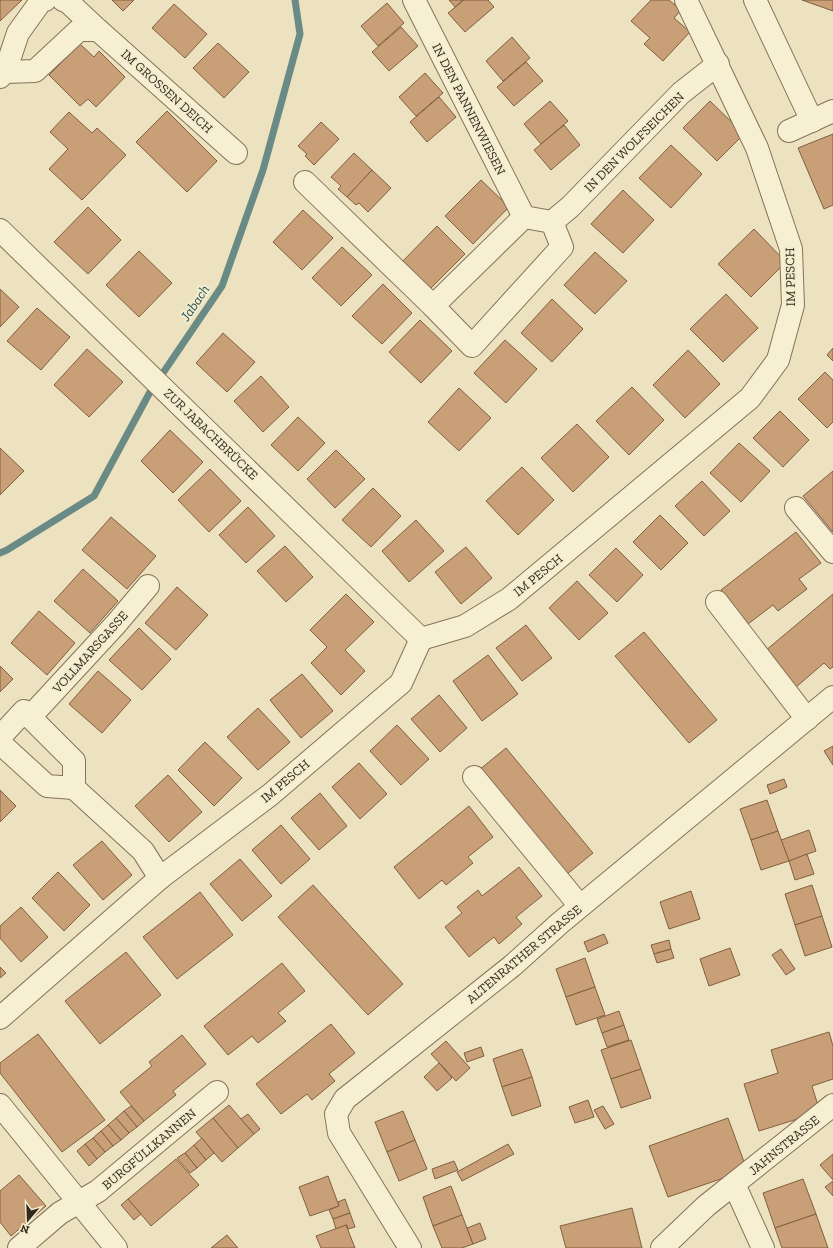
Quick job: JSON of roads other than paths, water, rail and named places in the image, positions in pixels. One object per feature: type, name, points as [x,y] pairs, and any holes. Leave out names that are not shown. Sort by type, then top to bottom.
[{"type":"street","points":[[45,0],[41,1],[18,33],[3,74],[35,71],[79,30],[98,30]]},
{"type":"street","name":"IM GROSSEN DEICH","points":[[64,0],[236,153]]},
{"type":"street","name":"IN DEN PANNENWIESEN","points":[[414,0],[524,217]]},
{"type":"street","name":"IM PESCH","points":[[0,1018],[160,878],[270,795],[401,683],[421,639],[465,626],[509,599],[750,398],[778,360],[792,305],[792,249],[757,148],[686,0]]},
{"type":"street","points":[[755,0],[812,121]]},
{"type":"street","name":"IN DEN WOLFSEICHEN","points":[[552,222],[576,201],[681,93],[718,64]]},
{"type":"street","points":[[789,131],[833,111]]},
{"type":"street","points":[[305,182],[433,306],[472,346],[562,247],[552,222],[524,217],[433,306]]},
{"type":"street","name":"ZUR JABACHBRÜCKE","points":[[0,230],[176,399],[421,639]]},
{"type":"street","points":[[796,508],[833,552]]},
{"type":"street","name":"VOLLMARSGASSE","points":[[30,717],[116,624],[148,586]]},
{"type":"street","points":[[717,602],[806,719]]},
{"type":"street","name":"ALTENRATHER STRASSE","points":[[410,1248],[339,1133],[336,1114],[345,1098],[512,966],[580,906],[833,697]]},
{"type":"street","points":[[0,737],[24,711],[74,761],[74,788]]},
{"type":"street","points":[[0,743],[47,786],[74,788],[143,851],[160,878]]},
{"type":"street","points":[[474,777],[580,906]]},
{"type":"street","name":"BURGFÜLLKANNEN","points":[[19,1248],[60,1213],[98,1191],[217,1092]]},
{"type":"street","points":[[0,1105],[77,1202],[116,1248]]},
{"type":"street","name":"JAHNSTRASSE","points":[[662,1248],[706,1206],[833,1105]]},
{"type":"street","points":[[734,1184],[764,1248]]},
{"type":"waterway","name":"Jabach","points":[[0,553],[94,496],[150,392],[222,286],[263,170],[300,34],[295,0]]}]
